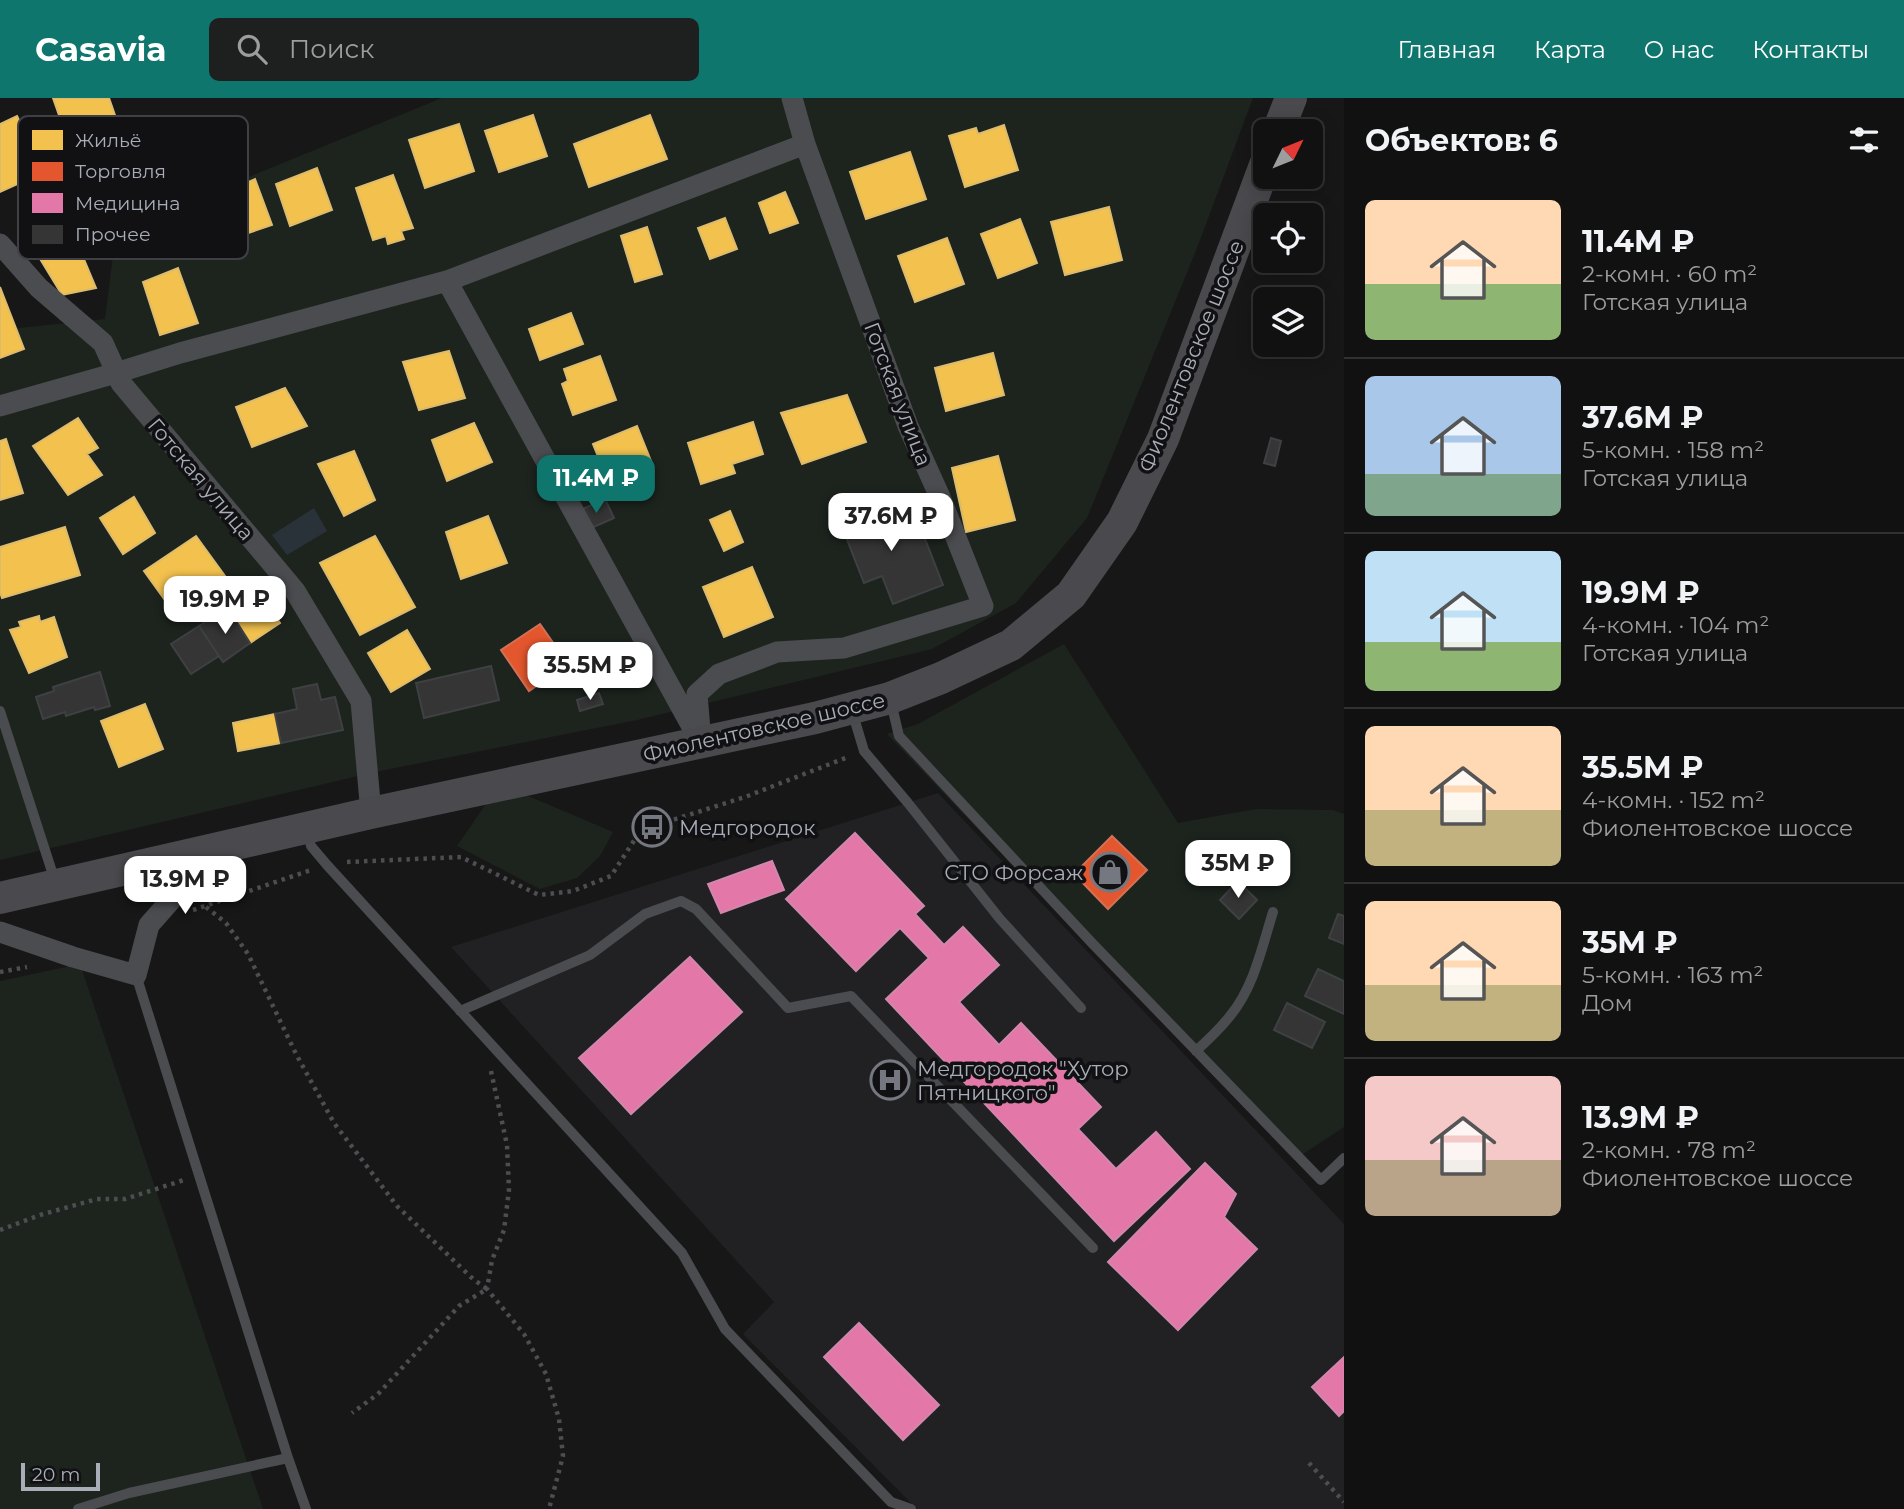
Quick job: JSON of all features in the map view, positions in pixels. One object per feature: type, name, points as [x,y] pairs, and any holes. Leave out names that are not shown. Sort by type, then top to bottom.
[{"type":"main road","points":[[1283,119],[1291,98]]},
{"type":"main road","name":"Фиолентовское шоссе","points":[[0,898],[371,813],[815,718],[890,698],[941,678],[1011,645],[1071,594],[1122,522],[1163,439],[1256,189]]},
{"type":"street","name":"Готская улица","points":[[701,742],[697,694],[719,674],[777,652],[844,648],[984,606],[908,426],[805,144],[792,98]]},
{"type":"street","points":[[0,406],[180,353],[447,281],[805,144]]},
{"type":"street","name":"Готская улица","points":[[0,244],[38,288],[103,343],[121,383],[295,591],[361,701],[371,813]]},
{"type":"street","points":[[447,281],[701,742]]},
{"type":"street","points":[[0,932],[136,975],[149,925],[216,849]]},
{"type":"lane","points":[[890,698],[899,736],[974,818],[1321,1180],[1344,1158]]},
{"type":"lane","points":[[852,708],[864,751],[1000,919],[1081,1008]]},
{"type":"lane","points":[[0,711],[57,885]]},
{"type":"lane","points":[[306,828],[311,846],[327,865],[682,1253],[726,1329],[891,1502],[911,1509]]},
{"type":"lane","points":[[460,1011],[590,955],[645,914],[681,901],[696,909],[788,1008],[851,996],[1093,1248]]},
{"type":"lane","points":[[1196,1051],[1231,1016],[1245,993],[1273,912]]},
{"type":"lane","points":[[136,975],[306,1509]]},
{"type":"lane","points":[[78,1509],[129,1493],[288,1458]]},
{"type":"path","points":[[149,925],[327,865],[352,862],[461,857],[539,895],[573,891],[611,876],[641,830],[745,797],[864,751]]},
{"type":"path","points":[[205,906],[226,923],[248,954],[296,1054],[334,1123],[397,1206],[486,1289],[524,1334],[546,1374],[559,1419],[563,1456],[549,1509]]},
{"type":"path","points":[[0,972],[74,957]]},
{"type":"path","points":[[352,1413],[378,1394],[459,1306],[486,1289],[492,1260],[504,1230],[509,1190],[507,1145],[483,1036]]},
{"type":"path","points":[[0,1230],[40,1215],[97,1199],[125,1199],[198,1176]]},
{"type":"path","points":[[1309,1463],[1344,1503]]},
{"type":"shaded area","points":[[442,98],[1253,98],[1197,248],[1087,518],[1016,603],[932,649],[637,720],[375,772],[0,860],[0,330],[105,319],[113,259],[248,259],[248,177]]},
{"type":"shaded area","points":[[314,508],[327,531],[287,555],[272,535]]},
{"type":"shaded area","points":[[1064,644],[1178,823],[1256,809],[1333,810],[1344,814],[1344,1127],[1294,1160],[887,734],[918,724]]},
{"type":"shaded area","points":[[514,790],[613,832],[600,856],[577,878],[540,889],[457,846],[486,804]]},
{"type":"shaded area","name":"Медгородок \"Хутор Пятницкого\"","points":[[938,793],[1344,1224],[1344,1509],[917,1509],[743,1334],[774,1302],[451,947]]},
{"type":"shaded area","points":[[80,964],[263,1509],[0,1509],[0,981]]},
{"type":"building: Жильё","points":[[53,98],[109,98],[115,116],[59,116]]},
{"type":"building: Жильё","points":[[533,115],[547,156],[499,172],[485,131]]},
{"type":"building: Жильё","points":[[650,115],[667,159],[589,187],[574,144]]},
{"type":"building: Жильё","points":[[17,116],[18,118],[18,184],[0,192],[0,124]]},
{"type":"building: Жильё","points":[[459,124],[474,171],[425,188],[409,140]]},
{"type":"building: Жильё","points":[[1004,125],[1018,170],[965,187],[949,136],[976,128],[978,134]]},
{"type":"building: Жильё","points":[[910,152],[926,199],[866,219],[850,172]]},
{"type":"building: Жильё","points":[[317,168],[332,210],[290,226],[276,184]]},
{"type":"building: Жильё","points":[[393,175],[413,228],[401,231],[404,239],[388,244],[386,236],[373,240],[356,188]]},
{"type":"building: Жильё","points":[[255,179],[272,225],[248,233],[248,182]]},
{"type":"building: Жильё","points":[[785,192],[798,223],[770,233],[759,203]]},
{"type":"building: Жильё","points":[[1109,207],[1122,260],[1065,275],[1051,222]]},
{"type":"building: Жильё","points":[[725,218],[737,249],[710,259],[698,228]]},
{"type":"building: Жильё","points":[[1020,219],[1037,263],[998,278],[981,234]]},
{"type":"building: Жильё","points":[[647,227],[662,274],[635,282],[621,236]]},
{"type":"building: Жильё","points":[[947,238],[964,284],[915,302],[898,256]]},
{"type":"building: Жильё","points":[[40,259],[84,259],[96,288],[62,295]]},
{"type":"building: Жильё","points":[[178,268],[198,323],[160,335],[143,282]]},
{"type":"building: Жильё","points":[[0,287],[24,349],[0,358]]},
{"type":"building: Жильё","points":[[571,313],[583,344],[540,360],[529,329]]},
{"type":"building: Жильё","points":[[449,351],[465,398],[419,410],[403,362]]},
{"type":"building: Жильё","points":[[993,353],[1004,395],[946,411],[935,368]]},
{"type":"building: Жильё","points":[[600,356],[616,400],[573,415],[562,384],[568,381],[564,369]]},
{"type":"building: Жильё","points":[[285,388],[307,426],[252,447],[236,407]]},
{"type":"building: Жильё","points":[[847,395],[866,442],[802,464],[781,413]]},
{"type":"building: Жильё","points":[[78,418],[98,448],[87,454],[102,475],[68,495],[33,446]]},
{"type":"building: Жильё","points":[[753,422],[763,454],[732,464],[735,473],[701,484],[688,443]]},
{"type":"building: Жильё","points":[[474,423],[492,462],[447,481],[432,440]]},
{"type":"building: Жильё","points":[[637,426],[653,466],[593,490],[587,475],[603,469],[593,444]]},
{"type":"building: Жильё","points":[[6,439],[23,493],[0,500],[0,441]]},
{"type":"building: Жильё","points":[[354,451],[375,500],[344,516],[318,464]]},
{"type":"building: Жильё","points":[[998,456],[1015,520],[966,532],[952,468]]},
{"type":"building: Жильё","points":[[134,497],[155,533],[123,554],[100,518]]},
{"type":"building: Жильё","points":[[730,511],[743,542],[724,551],[710,520]]},
{"type":"building: Жильё","points":[[488,516],[507,563],[461,579],[446,532]]},
{"type":"building: Жильё","points":[[65,527],[80,575],[2,598],[0,547]]},
{"type":"building: Жильё","points":[[196,536],[225,576],[172,610],[144,571]]},
{"type":"building: Жильё","points":[[375,536],[415,607],[360,635],[320,563]]},
{"type":"building: Жильё","points":[[752,567],[773,617],[724,637],[703,587]]},
{"type":"building: Жильё","points":[[260,593],[280,623],[250,643],[231,613]]},
{"type":"building: Жильё","points":[[39,616],[40,622],[54,617],[67,657],[29,673],[10,630],[21,627],[19,622]]},
{"type":"building: Жильё","points":[[407,630],[430,669],[391,692],[368,653]]},
{"type":"building: Жильё","points":[[145,704],[163,749],[119,767],[101,721]]},
{"type":"building: Жильё","points":[[275,714],[281,743],[238,751],[233,723]]},
{"type":"building: Торговля","points":[[540,624],[568,664],[529,691],[501,650]]},
{"type":"building: Торговля","points":[[597,645],[602,667],[583,672],[578,650]]},
{"type":"building: Торговля","name":"СТО Форсаж","points":[[1112,836],[1147,870],[1108,909],[1074,874]]},
{"type":"building: Медицина","points":[[855,833],[924,906],[915,914],[944,945],[963,927],[999,965],[959,1002],[999,1045],[1021,1023],[1101,1107],[1078,1129],[1116,1169],[1156,1132],[1190,1169],[1114,1241],[886,999],[929,958],[900,928],[856,971],[786,899]]},
{"type":"building: Медицина","points":[[772,861],[784,890],[721,913],[708,884]]},
{"type":"building: Медицина","points":[[690,957],[742,1012],[631,1114],[579,1058]]},
{"type":"building: Медицина","points":[[1205,1163],[1236,1194],[1224,1217],[1257,1249],[1178,1330],[1108,1262]]},
{"type":"building: Медицина","points":[[859,1323],[939,1405],[903,1440],[824,1357]]},
{"type":"building: Медицина","points":[[1344,1357],[1344,1411],[1339,1416],[1312,1387]]},
{"type":"building: Прочее","points":[[1271,438],[1281,441],[1275,466],[1264,463]]},
{"type":"building: Прочее","points":[[605,499],[614,518],[587,530],[578,511]]},
{"type":"building: Прочее","points":[[878,504],[887,527],[916,516],[943,585],[893,604],[882,576],[864,583],[839,519]]},
{"type":"building: Прочее","points":[[231,613],[250,643],[223,662],[199,626],[216,615],[219,620]]},
{"type":"building: Прочее","points":[[199,626],[219,656],[191,674],[171,644]]},
{"type":"building: Прочее","points":[[491,666],[499,700],[424,718],[416,683]]},
{"type":"building: Прочее","points":[[100,672],[110,706],[95,710],[94,707],[66,716],[65,712],[43,719],[36,697],[54,691],[53,687]]},
{"type":"building: Прочее","points":[[317,684],[321,700],[335,697],[343,730],[281,743],[275,714],[297,709],[293,689]]},
{"type":"building: Прочее","points":[[599,693],[603,704],[580,711],[577,700]]},
{"type":"building: Прочее","points":[[1238,881],[1257,900],[1239,919],[1220,900]]},
{"type":"building: Прочее","points":[[1338,914],[1344,916],[1344,944],[1329,938]]},
{"type":"building: Прочее","points":[[1318,969],[1344,981],[1344,1014],[1305,996]]},
{"type":"building: Прочее","points":[[1287,1003],[1325,1022],[1312,1048],[1274,1030]]},
{"type":"place","name":"Медгородок","points":[[652,827]]},
{"type":"place","name":"СТО Форсаж","points":[[1110,872]]},
{"type":"place","name":"Медгородок \"Хутор Пятницкого\"","points":[[890,1080]]}]
